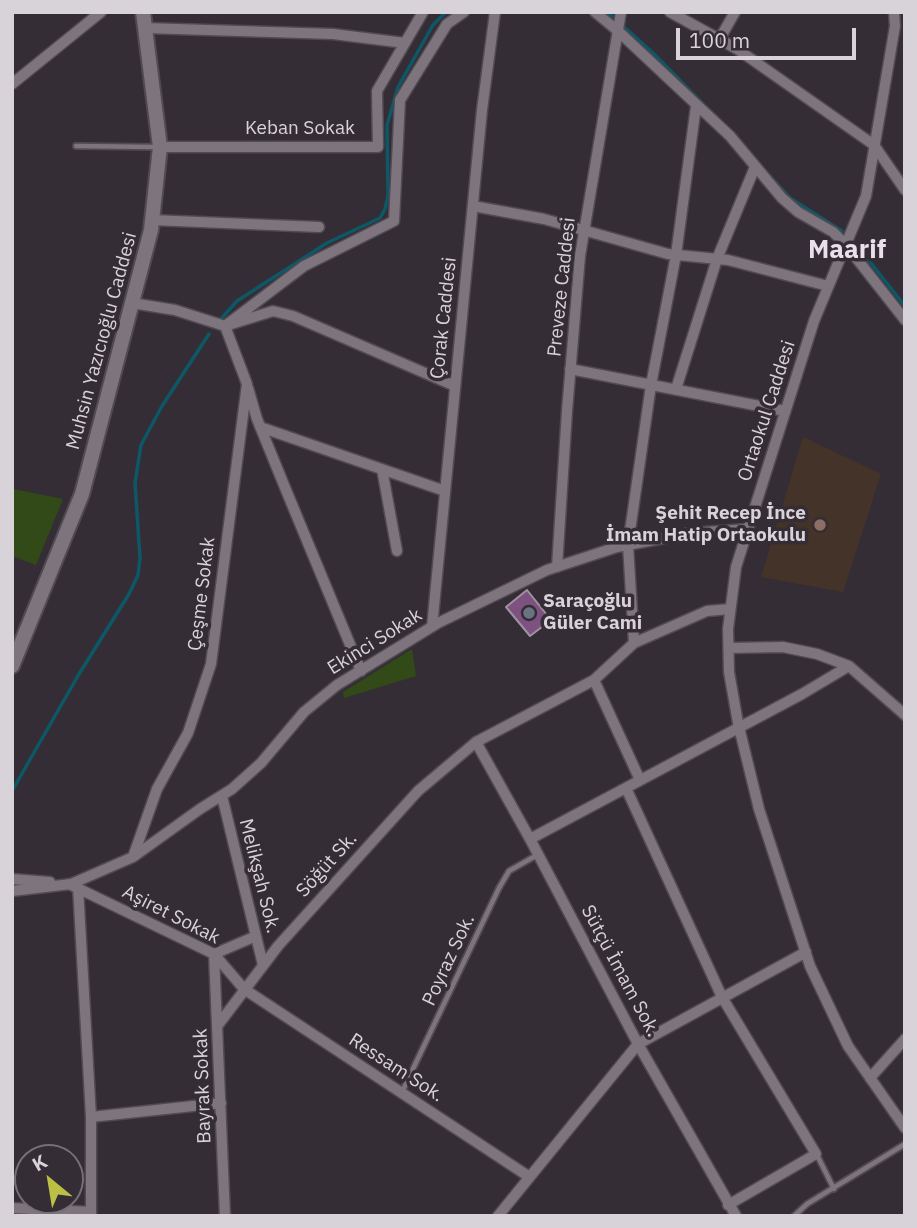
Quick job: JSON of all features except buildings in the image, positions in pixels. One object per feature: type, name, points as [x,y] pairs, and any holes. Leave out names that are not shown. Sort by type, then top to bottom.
[{"type":"main road","name":"Muhsin Yazıcıoğlu Caddesi","points":[[12,666],[82,494],[152,220],[160,147],[143,12]]},
{"type":"street","points":[[12,83],[101,12]]},
{"type":"street","name":"Keban Sokak","points":[[160,147],[378,147],[377,91],[423,12]]},
{"type":"street","points":[[225,326],[304,266],[394,221],[400,100],[447,24],[464,12]]},
{"type":"street","name":"Çorak Caddesi","points":[[432,627],[482,110],[495,12]]},
{"type":"street","points":[[595,12],[730,136],[782,198],[798,212],[833,232],[846,244],[905,320]]},
{"type":"street","name":"Preveze Caddesi","points":[[557,567],[570,369],[584,232],[621,12]]},
{"type":"street","points":[[670,12],[737,49],[874,145],[905,190]]},
{"type":"street","points":[[719,40],[736,12]]},
{"type":"street","name":"Ortaokul Caddesi","points":[[894,12],[895,26],[866,196],[814,321],[785,411],[736,567],[728,629],[729,672],[739,727],[759,809],[806,952],[848,1046],[905,1128]]},
{"type":"street","points":[[145,28],[333,34],[405,43]]},
{"type":"street","points":[[634,643],[628,545],[651,385],[676,255],[696,106]]},
{"type":"street","points":[[676,390],[717,259],[755,167]]},
{"type":"street","points":[[473,206],[544,219],[676,255],[717,259],[828,286]]},
{"type":"street","points":[[152,220],[320,227]]},
{"type":"street","points":[[132,303],[175,310],[225,326],[273,312],[293,316],[455,386]]},
{"type":"street","name":"Çeşme Sokak","points":[[133,857],[157,789],[188,733],[211,664],[247,384],[225,326]]},
{"type":"street","points":[[570,369],[785,411]]},
{"type":"street","points":[[247,384],[261,427],[361,671]]},
{"type":"street","points":[[261,427],[444,491]]},
{"type":"street","points":[[382,469],[397,551]]},
{"type":"street","name":"Ekinci Sokak","points":[[74,886],[133,857],[232,789],[261,763],[304,712],[337,685],[432,627],[557,567],[628,545],[691,533],[748,529]]},
{"type":"street","points":[[476,742],[594,680],[634,643],[707,611],[730,609]]},
{"type":"street","points":[[729,648],[783,648],[817,654],[849,666],[905,715]]},
{"type":"street","points":[[530,839],[849,666]]},
{"type":"street","points":[[594,680],[640,780]]},
{"type":"street","name":"Sütçü İmam Sok.","points":[[476,742],[638,1044],[727,1205],[736,1216]]},
{"type":"street","name":"Söğüt Sk.","points":[[218,1024],[263,965],[418,791],[476,742]]},
{"type":"street","points":[[626,788],[722,997],[816,1154],[727,1205]]},
{"type":"street","name":"Melikşah Sok.","points":[[222,796],[263,965]]},
{"type":"street","name":"Aşiret Sokak","points":[[12,879],[74,886],[214,954],[244,989]]},
{"type":"street","points":[[12,891],[74,886],[91,1117],[91,1214],[12,1208]]},
{"type":"street","points":[[214,954],[256,936]]},
{"type":"street","points":[[498,1216],[638,1044],[806,952]]},
{"type":"street","name":"Bayrak Sokak","points":[[214,954],[225,1216]]},
{"type":"street","name":"Ressam Sok.","points":[[244,989],[528,1176]]},
{"type":"street","points":[[870,1078],[905,1039]]},
{"type":"street","points":[[91,1117],[221,1103]]},
{"type":"lane","points":[[76,146],[160,147]]},
{"type":"lane","name":"Poyraz Sok.","points":[[401,1093],[499,888],[509,871],[538,854]]},
{"type":"lane","points":[[794,1216],[807,1204],[905,1144]]},
{"type":"lane","points":[[816,1154],[834,1189]]},
{"type":"shaded area","name":"Şehit Recep İnce İmam Hatip Ortaokulu","points":[[803,437],[881,474],[843,592],[761,577]]},
{"type":"green space","points":[[13,489],[63,499],[36,565],[12,556]]},
{"type":"green space","points":[[412,649],[416,676],[344,698],[343,692]]},
{"type":"waterway","points":[[220,320],[237,301],[327,243],[380,218],[388,196],[387,125],[398,87],[433,25],[446,12]]},
{"type":"waterway","points":[[607,12],[612,16]]},
{"type":"waterway","points":[[623,26],[709,110]]},
{"type":"waterway","points":[[764,170],[790,198],[842,231]]},
{"type":"waterway","points":[[855,243],[905,306]]},
{"type":"waterway","points":[[12,791],[138,575],[140,558],[135,483],[141,445],[162,406],[209,334]]},
{"type":"place","name":"Şehit Recep İnce İmam Hatip Ortaokulu","points":[[820,525]]},
{"type":"place","name":"Saraçoğlu Güler Cami","points":[[529,613]]},
{"type":"district","name":"Maarif","points":[[847,250]]}]
